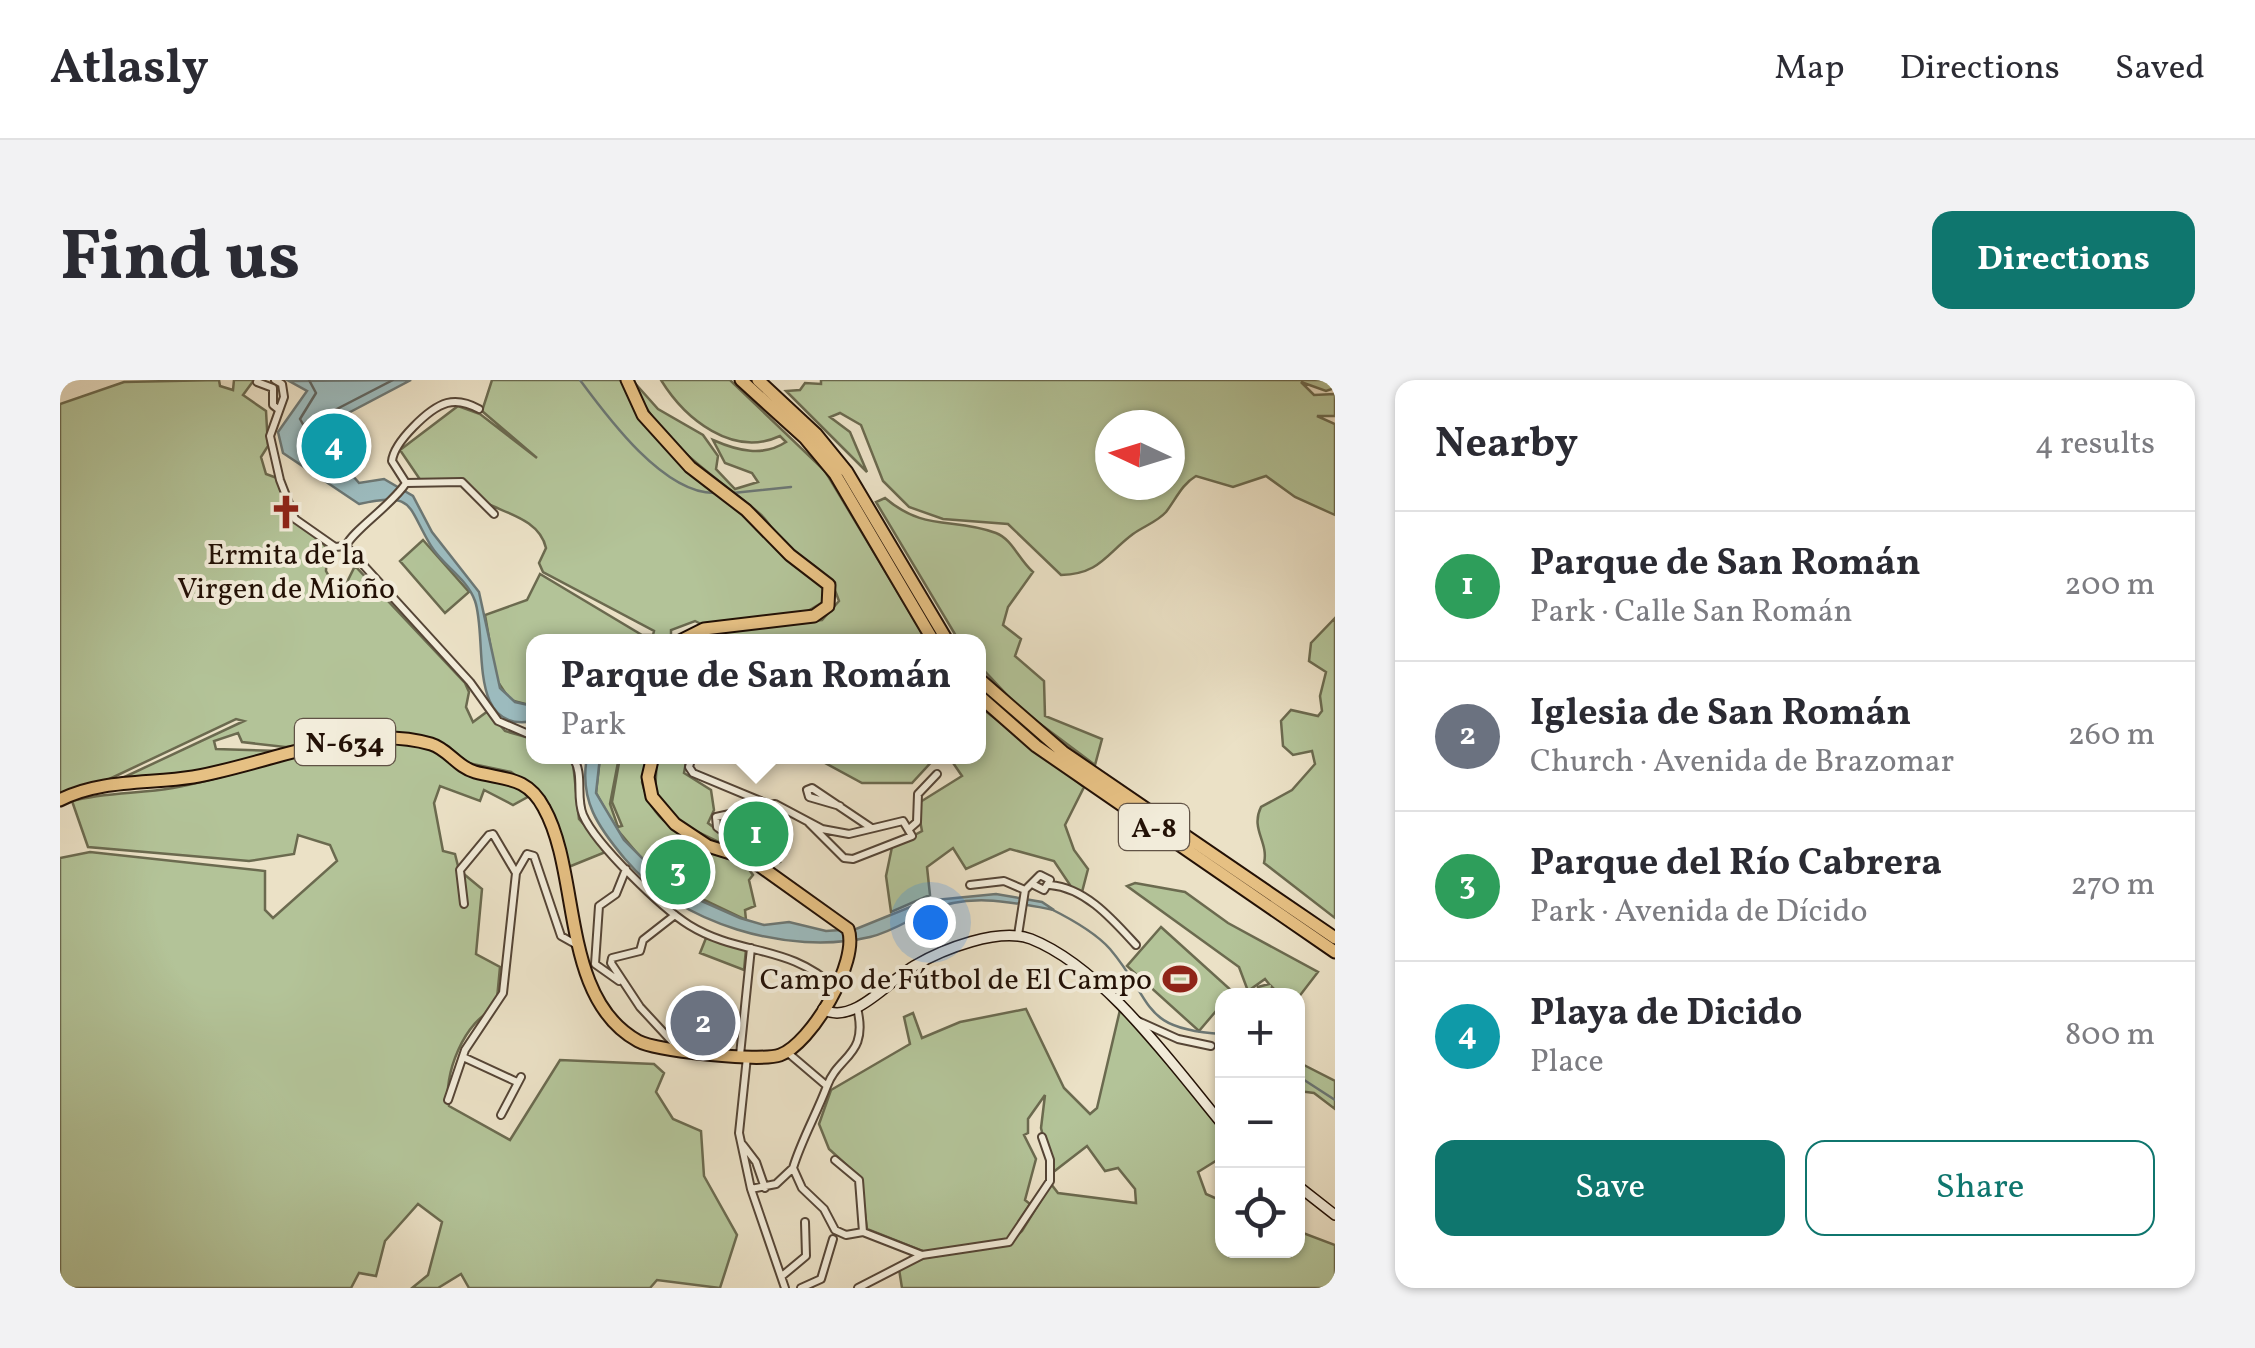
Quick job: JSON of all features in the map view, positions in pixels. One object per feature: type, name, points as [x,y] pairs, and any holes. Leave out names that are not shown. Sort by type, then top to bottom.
[{"type":"highway","points":[[627,380],[643,415],[690,466],[829,585],[828,606],[814,616],[704,629],[693,634]]},
{"type":"highway","points":[[741,380],[805,438],[836,474],[929,634]]},
{"type":"highway","points":[[758,380],[816,434],[847,472],[943,634]]},
{"type":"highway","name":"A-8","points":[[986,685],[1052,743],[1335,938]]},
{"type":"highway","name":"A-8","points":[[986,702],[1051,757],[1335,952]]},
{"type":"highway","name":"N-634","points":[[60,800],[96,788],[213,774],[345,742],[391,738],[434,745],[472,771],[513,777],[534,793],[550,821],[578,945],[592,984],[617,1023],[641,1043],[744,1056],[776,1056],[786,1052]]},
{"type":"highway","points":[[651,764],[648,778],[652,796],[674,824],[708,846],[744,856],[844,923],[850,951],[838,1005],[786,1052]]},
{"type":"street","points":[[275,380],[284,391],[270,436],[295,519],[334,547],[346,546]]},
{"type":"street","points":[[257,382],[273,388],[273,404],[278,409]]},
{"type":"street","points":[[406,483],[392,461],[401,441],[444,404],[460,402],[479,409]]},
{"type":"street","points":[[406,483],[462,482],[494,514]]},
{"type":"street","points":[[346,546],[350,537],[394,502],[406,483]]},
{"type":"street","points":[[346,546],[470,682],[498,721],[526,733]]},
{"type":"street","points":[[576,764],[580,772],[581,812],[626,868],[676,916],[715,938],[805,963],[858,1038],[846,1065],[827,1086],[793,1168],[776,1184],[751,1189]]},
{"type":"street","points":[[690,764],[694,773],[809,823],[848,834],[902,821],[912,836],[853,860],[844,858],[809,823]]},
{"type":"street","points":[[909,829],[916,822],[918,794],[937,774]]},
{"type":"street","points":[[840,806],[809,797],[807,790],[812,788],[840,806],[870,827]]},
{"type":"street","points":[[770,805],[724,814],[715,824],[774,870],[778,882]]},
{"type":"street","points":[[464,904],[460,870],[488,835],[493,834],[516,873]]},
{"type":"street","points":[[448,1100],[463,1057],[503,993],[516,873],[527,854],[532,854],[562,936],[578,945]]},
{"type":"street","points":[[626,868],[616,894],[598,906],[594,964],[621,982],[678,1048]]},
{"type":"street","points":[[1018,936],[1028,889],[1042,874],[1050,884],[1071,890],[1097,906],[1136,945]]},
{"type":"street","points":[[970,885],[1004,881],[1042,890],[1050,884]]},
{"type":"street","points":[[621,982],[612,958],[640,951],[642,940],[676,916]]},
{"type":"street","points":[[838,1005],[922,961],[987,939],[1018,936],[1046,947],[1113,997],[1215,1116]]},
{"type":"street","points":[[751,948],[739,1133],[751,1189],[785,1288]]},
{"type":"street","points":[[1134,1020],[1186,1042],[1211,1046]]},
{"type":"street","points":[[786,1052],[827,1086]]},
{"type":"street","points":[[463,1057],[519,1080],[501,1116]]},
{"type":"street","points":[[858,1288],[922,1255],[966,1252],[1009,1242],[1050,1181],[1050,1160],[1042,1137]]},
{"type":"street","points":[[742,1144],[762,1173],[765,1188]]},
{"type":"street","points":[[835,1160],[859,1180],[863,1232]]},
{"type":"street","points":[[793,1168],[802,1188],[824,1209],[834,1230],[846,1235],[863,1232],[922,1255]]},
{"type":"street","points":[[1305,1191],[1335,1214]]},
{"type":"street","points":[[782,1276],[806,1256],[805,1222]]},
{"type":"street","points":[[802,1288],[821,1279],[833,1239]]},
{"type":"green space","points":[[219,380],[220,386],[233,390],[234,380],[254,380],[243,395],[266,411],[268,446],[261,457],[266,474],[277,478],[288,517],[313,530],[327,549],[326,571],[340,596],[355,566],[465,683],[469,692],[466,707],[473,722],[488,711],[505,731],[526,737],[526,764],[573,764],[579,819],[608,851],[566,868],[542,795],[511,772],[468,763],[448,746],[432,740],[285,747],[242,742],[238,733],[214,741],[216,749],[281,751],[186,774],[116,781],[244,721],[236,719],[103,782],[60,793],[60,404],[124,382]]},
{"type":"green space","points":[[492,380],[621,380],[639,418],[823,586],[823,602],[808,611],[703,625],[695,621],[671,630],[671,634],[653,634],[543,572],[539,563],[546,548],[537,531],[485,502],[464,480],[421,481],[400,450],[458,406],[480,414],[537,458],[482,411]]},
{"type":"green space","points":[[661,380],[730,380],[825,471],[923,634],[712,634],[822,620],[839,601],[819,570],[785,544],[759,513],[671,439],[643,403],[633,381],[658,409],[703,435],[718,456],[716,469],[735,489],[758,482],[752,473],[725,463],[713,440],[750,451],[768,450],[786,442],[780,436],[762,442],[728,438],[697,421]]},
{"type":"green space","points":[[1335,380],[1335,388],[1326,391],[1301,382],[1314,395],[1335,394],[1335,416],[1317,416],[1335,424],[1335,515],[1295,497],[1266,476],[1233,487],[1196,476],[1185,485],[1185,410],[1095,410],[1095,500],[1174,500],[1166,512],[1102,562],[1085,571],[1061,575],[1008,524],[943,519],[909,507],[883,481],[861,425],[840,413],[830,417],[850,432],[867,472],[786,391],[800,390],[805,383]]},
{"type":"green space","points":[[885,498],[913,516],[981,528],[1007,540],[1033,572],[1008,607],[1003,625],[1021,639],[1015,656],[1044,681],[1045,716],[1102,739],[1095,765],[1019,708],[986,673],[986,634],[955,634],[876,502]]},
{"type":"green space","points":[[423,540],[469,592],[445,613],[400,561]]},
{"type":"green space","points":[[540,574],[640,634],[526,634],[526,704],[510,700],[496,679],[485,615],[527,600]]},
{"type":"green space","points":[[1335,618],[1335,918],[1264,863],[1258,815],[1261,807],[1292,790],[1315,764],[1312,751],[1293,755],[1283,746],[1281,721],[1291,710],[1318,716],[1322,711],[1320,696],[1326,672],[1309,661],[1311,643]]},
{"type":"green space","points":[[986,711],[1084,787],[1065,825],[1074,850],[1088,869],[1082,892],[1072,888],[1054,861],[1010,849],[966,869],[953,848],[927,867],[930,895],[891,912],[886,876],[892,847],[922,831],[917,804],[962,776],[954,764],[986,764]]},
{"type":"green space","points":[[371,741],[429,746],[464,771],[501,777],[533,794],[513,805],[484,790],[480,801],[440,786],[434,803],[443,851],[455,854],[459,870],[482,889],[476,954],[500,967],[496,1009],[475,1024],[458,1050],[449,1080],[449,1106],[510,1140],[560,1060],[654,1064],[664,1073],[656,1092],[673,1119],[701,1131],[704,1176],[737,1235],[720,1288],[657,1280],[650,1288],[469,1288],[461,1274],[438,1288],[412,1288],[428,1275],[442,1222],[418,1204],[385,1241],[376,1276],[359,1273],[351,1288],[60,1288],[60,858],[90,852],[265,871],[265,910],[273,918],[337,861],[330,845],[298,835],[294,854],[249,861],[88,847],[72,801],[173,788]]},
{"type":"green space","points":[[599,764],[618,764],[610,804],[618,827],[622,826],[612,802],[619,764],[647,764],[642,782],[663,820],[678,831],[728,853],[753,875],[749,880],[755,906],[745,910],[746,920],[658,878],[615,827],[596,793]]},
{"type":"green space","points":[[657,764],[686,764],[684,773],[711,790],[714,810],[708,823],[733,842],[731,848],[681,824],[655,794]]},
{"type":"green space","points":[[827,764],[930,764],[912,783],[862,783]]},
{"type":"green space","points":[[771,811],[781,838],[772,843],[780,862],[774,864],[719,824],[722,819],[760,817]]},
{"type":"green space","points":[[1135,883],[1185,892],[1228,923],[1318,972],[1305,989],[1258,988],[1269,984],[1265,979],[1247,988],[1239,967],[1127,886]]},
{"type":"green space","name":"Campo de Fútbol de El Campo","points":[[1161,927],[1229,988],[1215,988],[1215,1012],[1199,1031],[1127,966]]},
{"type":"green space","points":[[706,938],[746,949],[744,970],[700,953]]},
{"type":"green space","points":[[1026,1009],[1064,1088],[1090,1114],[1097,1108],[1120,1010],[1215,1118],[1215,1161],[1198,1172],[1206,1194],[1215,1198],[1215,1258],[1305,1258],[1305,1234],[1335,1245],[1335,1288],[902,1288],[899,1269],[924,1258],[1007,1245],[1022,1231],[1051,1184],[1058,1193],[1136,1203],[1135,1189],[1118,1168],[1105,1171],[1087,1146],[1052,1173],[1041,1128],[1045,1095],[1028,1119],[1028,1133],[1024,1135],[1036,1159],[1025,1200],[1030,1204],[1008,1240],[925,1252],[867,1229],[860,1177],[829,1149],[819,1124],[831,1090],[910,1044],[904,1017],[913,1013],[922,1038],[960,1022]]},
{"type":"green space","points":[[1305,1066],[1335,1081],[1335,1109],[1314,1093],[1305,1092]]},
{"type":"water","points":[[411,380],[318,429],[300,445],[306,460],[353,476],[359,483],[384,479],[413,496],[432,532],[479,592],[500,688],[515,702],[526,704],[526,721],[512,721],[498,713],[489,698],[475,601],[431,546],[407,505],[390,500],[359,504],[283,453],[278,432],[307,391],[289,381]]},
{"type":"water","points":[[586,764],[599,764],[596,793],[624,840],[672,888],[740,918],[764,925],[789,922],[826,931],[856,929],[925,901],[996,894],[1042,902],[1054,910],[990,900],[957,902],[878,935],[838,942],[771,938],[737,930],[675,901],[625,859],[593,812]]},
{"type":"waterway","points":[[580,380],[622,433],[657,468],[696,490],[715,493]]},
{"type":"waterway","points":[[733,493],[791,487]]},
{"type":"waterway","points":[[1051,909],[1104,943],[1162,1019],[1176,1026],[1215,1033]]},
{"type":"waterway","points":[[1301,1078],[1335,1100]]},
{"type":"place","name":"Playa de Dicido","points":[[334,446]]},
{"type":"place","name":"Ermita de la Virgen de Mioño","points":[[286,512]]},
{"type":"place","name":"Parque de San Román","points":[[756,834]]},
{"type":"place","name":"Parque del Río Cabrera","points":[[678,872]]},
{"type":"place","name":"Campo de Fútbol de El Campo","points":[[1180,979]]},
{"type":"place","name":"Iglesia de San Román","points":[[703,1023]]}]
